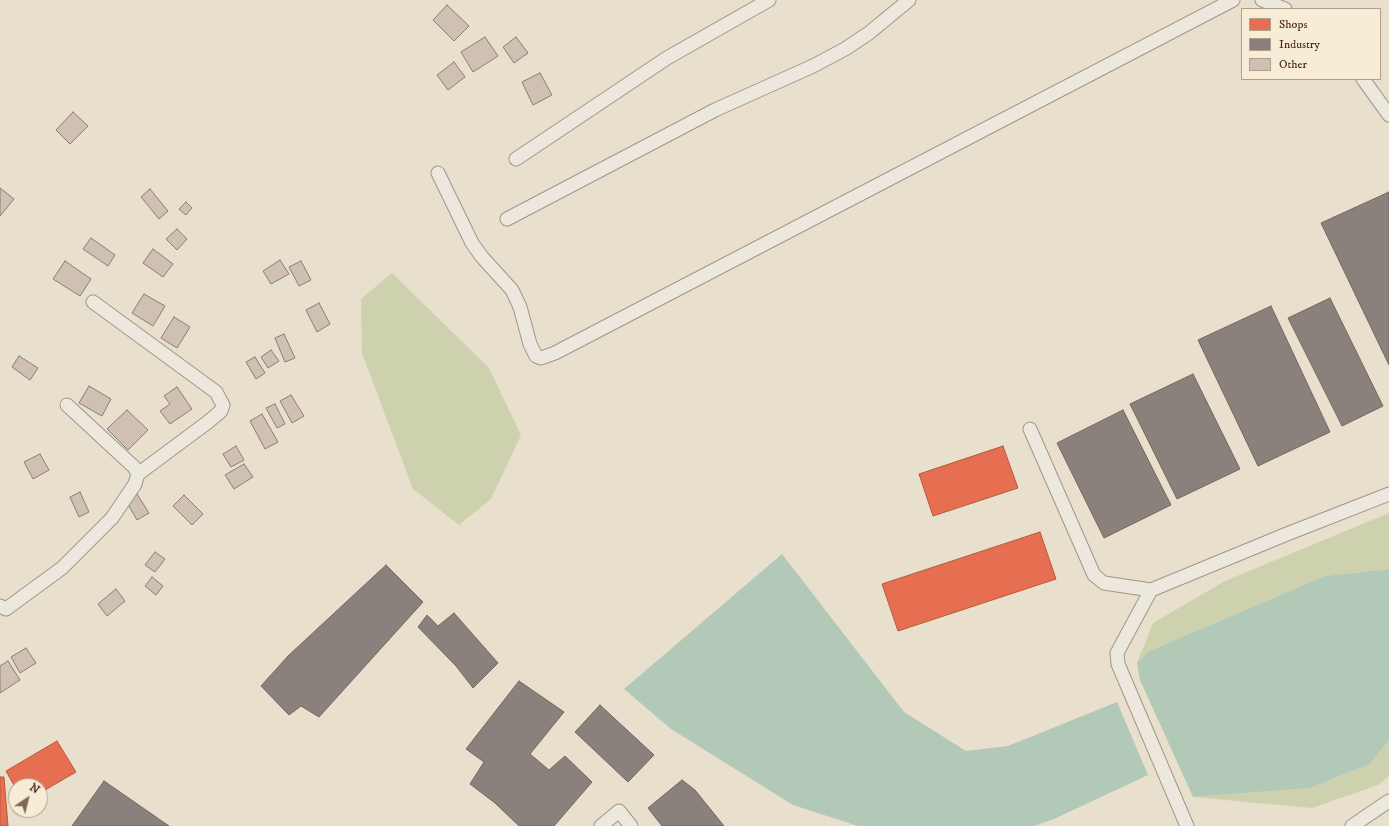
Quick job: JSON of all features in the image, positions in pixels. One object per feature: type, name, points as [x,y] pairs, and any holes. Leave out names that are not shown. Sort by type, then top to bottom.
[{"type":"street","points":[[516,160],[668,58],[769,0]]},
{"type":"street","points":[[507,219],[715,110],[813,66],[845,49],[869,33],[909,0]]},
{"type":"street","points":[[438,173],[472,243],[482,258],[512,290],[520,307],[530,344],[536,356],[541,358],[555,353],[1233,0]]},
{"type":"street","points":[[1262,0],[1282,8]]},
{"type":"street","points":[[1364,80],[1388,113]]},
{"type":"street","points":[[0,606],[6,608],[62,568],[112,518],[135,484],[138,474],[208,422],[221,410],[223,405],[216,392],[93,302]]},
{"type":"street","points":[[67,405],[134,467],[138,474]]},
{"type":"street","points":[[1030,429],[1094,575],[1104,583],[1151,590],[1389,494]]},
{"type":"street","points":[[1151,590],[1117,654],[1118,664],[1187,826]]},
{"type":"street","points":[[1352,826],[1389,801]]},
{"type":"street","points":[[601,826],[619,811],[631,826]]},
{"type":"shaded area","points":[[392,273],[489,368],[521,435],[491,499],[459,525],[413,489],[362,353],[361,299]]},
{"type":"shaded area","points":[[1389,513],[1389,569],[1325,576],[1149,651],[1137,663],[1153,623],[1225,581]]},
{"type":"shaded area","points":[[782,554],[904,712],[966,751],[1008,746],[1117,702],[1148,775],[1054,819],[1034,826],[858,826],[793,805],[671,729],[624,689]]},
{"type":"shaded area","points":[[1389,569],[1389,740],[1370,764],[1310,788],[1193,797],[1140,680],[1137,663],[1149,651],[1325,576]]},
{"type":"shaded area","points":[[1389,740],[1389,776],[1378,785],[1312,808],[1193,797],[1310,788],[1370,764]]},
{"type":"building: Shops","points":[[1003,446],[1018,488],[933,516],[919,474]]},
{"type":"building: Shops","points":[[1040,532],[1056,579],[898,631],[882,584]]},
{"type":"building: Shops","points":[[57,741],[76,772],[48,788],[48,778],[10,778],[6,771]]},
{"type":"building: Shops","points":[[0,777],[4,777],[8,826],[0,826]]},
{"type":"building: Industry","points":[[1389,192],[1389,365],[1321,223]]},
{"type":"building: Industry","points":[[1330,298],[1383,406],[1342,426],[1288,318]]},
{"type":"building: Industry","points":[[1271,306],[1330,432],[1258,466],[1198,340]]},
{"type":"building: Industry","points":[[1193,374],[1240,469],[1177,499],[1130,404]]},
{"type":"building: Industry","points":[[1123,410],[1171,505],[1104,538],[1057,443]]},
{"type":"building: Industry","points":[[386,565],[423,602],[319,717],[301,706],[289,715],[261,686],[288,656]]},
{"type":"building: Industry","points":[[454,613],[498,663],[473,688],[456,666],[418,627],[427,615],[438,626]]},
{"type":"building: Industry","points":[[519,681],[564,712],[530,754],[549,770],[565,756],[592,782],[554,826],[519,826],[495,803],[470,784],[484,762],[466,749]]},
{"type":"building: Industry","points":[[600,705],[654,755],[628,782],[575,732]]},
{"type":"building: Industry","points":[[682,780],[695,790],[724,826],[662,826],[648,808]]},
{"type":"building: Industry","points":[[104,781],[169,826],[72,826]]},
{"type":"building: Other","points":[[447,5],[469,26],[454,41],[433,20]]},
{"type":"building: Other","points":[[485,37],[498,56],[473,72],[461,52]]},
{"type":"building: Other","points":[[516,37],[528,53],[514,63],[503,47]]},
{"type":"building: Other","points":[[454,62],[465,77],[448,90],[437,75]]},
{"type":"building: Other","points":[[540,73],[552,95],[533,105],[522,82]]},
{"type":"building: Other","points":[[73,112],[88,126],[70,144],[56,130]]},
{"type":"building: Other","points":[[0,188],[14,199],[0,216]]},
{"type":"building: Other","points":[[150,189],[168,211],[159,219],[141,197]]},
{"type":"building: Other","points":[[186,202],[192,208],[186,215],[179,209]]},
{"type":"building: Other","points":[[177,229],[187,239],[177,250],[166,239]]},
{"type":"building: Other","points":[[91,238],[115,255],[108,266],[83,249]]},
{"type":"building: Other","points":[[153,249],[173,264],[163,277],[143,263]]},
{"type":"building: Other","points":[[280,260],[289,274],[271,284],[263,271]]},
{"type":"building: Other","points":[[65,261],[91,279],[80,296],[53,279]]},
{"type":"building: Other","points":[[301,261],[311,280],[299,286],[289,267]]},
{"type":"building: Other","points":[[144,294],[165,306],[153,326],[132,313]]},
{"type":"building: Other","points":[[319,303],[330,324],[317,332],[306,310]]},
{"type":"building: Other","points":[[174,317],[190,327],[177,348],[161,338]]},
{"type":"building: Other","points":[[284,334],[295,358],[285,362],[275,338]]},
{"type":"building: Other","points":[[271,350],[279,361],[268,368],[261,357]]},
{"type":"building: Other","points":[[19,356],[38,368],[30,380],[12,367]]},
{"type":"building: Other","points":[[255,357],[265,373],[256,379],[246,362]]},
{"type":"building: Other","points":[[89,386],[111,399],[102,416],[79,403]]},
{"type":"building: Other","points":[[177,387],[192,409],[170,424],[160,411],[170,404],[164,396]]},
{"type":"building: Other","points":[[291,395],[304,416],[292,423],[280,401]]},
{"type":"building: Other","points":[[275,404],[285,424],[277,428],[266,408]]},
{"type":"building: Other","points":[[127,410],[148,430],[128,450],[107,429]]},
{"type":"building: Other","points":[[262,414],[278,442],[265,449],[250,421]]},
{"type":"building: Other","points":[[236,446],[244,460],[231,467],[223,454]]},
{"type":"building: Other","points":[[40,454],[49,470],[33,479],[24,462]]},
{"type":"building: Other","points":[[244,464],[253,477],[234,489],[225,475]]},
{"type":"building: Other","points":[[80,492],[89,512],[79,517],[70,497]]},
{"type":"building: Other","points":[[137,494],[149,513],[137,520],[126,501]]},
{"type":"building: Other","points":[[184,495],[203,514],[192,525],[173,506]]},
{"type":"building: Other","points":[[155,552],[165,559],[155,572],[145,565]]},
{"type":"building: Other","points":[[152,577],[163,586],[156,595],[145,586]]},
{"type":"building: Other","points":[[116,589],[125,601],[107,616],[98,604]]},
{"type":"building: Other","points":[[26,648],[36,663],[20,673],[11,657]]},
{"type":"building: Other","points":[[8,661],[20,680],[0,693],[0,666]]}]
